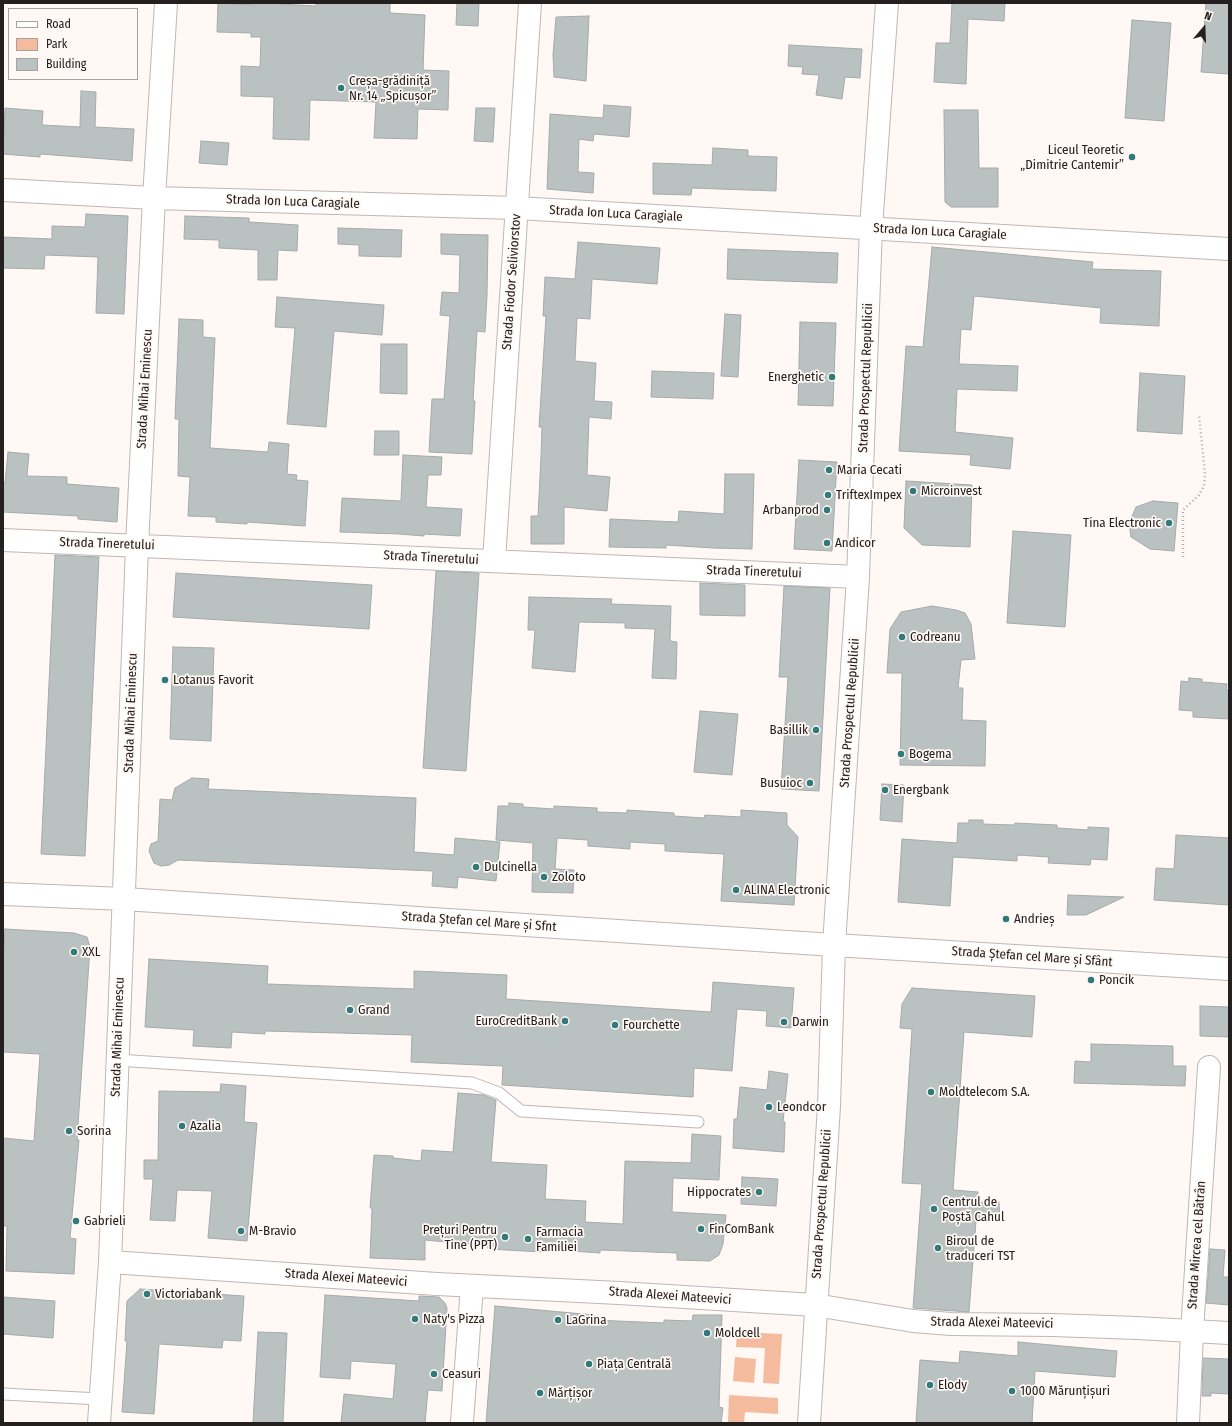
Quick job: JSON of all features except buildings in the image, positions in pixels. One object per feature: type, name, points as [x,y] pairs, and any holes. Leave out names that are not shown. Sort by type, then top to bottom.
[{"type":"street","name":"Strada Mihai Eminescu","points":[[99,1423],[110,1262],[137,546],[154,198],[166,3]]},
{"type":"street","name":"Strada Fiodor Seliviorstov","points":[[494,561],[530,3]]},
{"type":"street","name":"Strada Prospectul Republicii","points":[[809,1423],[815,1305],[829,1106],[834,945],[858,576],[871,228],[887,3]]},
{"type":"street","name":"Strada Ion Luca Caragiale","points":[[3,190],[154,198],[517,208],[1229,249]]},
{"type":"street","name":"Strada Tineretului","points":[[3,540],[858,576]]},
{"type":"street","points":[[3,894],[124,899]]},
{"type":"street","name":"Strada Ștefan cel Mare și Sfnt","points":[[124,899],[834,945]]},
{"type":"street","name":"Strada Ștefan cel Mare și Sfânt","points":[[834,945],[1229,970]]},
{"type":"street","name":"Strada Mircea cel Bătrân","points":[[1188,1423],[1192,1332],[1209,1067]]},
{"type":"street","name":"Strada Alexei Mateevici","points":[[110,1262],[472,1286],[815,1305],[913,1321],[951,1324],[1053,1325],[1229,1333]]},
{"type":"street","points":[[462,1422],[472,1286]]},
{"type":"lane","points":[[117,1060],[472,1083],[499,1093],[521,1111],[698,1122]]},
{"type":"lane","points":[[3,1394],[100,1399]]},
{"type":"path","points":[[1183,557],[1183,510],[1199,495],[1204,486],[1205,474],[1199,415]]},
{"type":"green space","points":[[737,1332],[782,1334],[779,1384],[763,1383],[765,1348],[736,1347]]},
{"type":"green space","points":[[735,1357],[756,1359],[754,1383],[733,1381]]},
{"type":"green space","points":[[729,1395],[778,1398],[778,1414],[745,1412],[744,1423],[728,1423]]},
{"type":"place","name":"Creșa-grădiniță Nr. 14 „Spicușor”","points":[[341,88]]},
{"type":"place","name":"Liceul Teoretic „Dimitrie Cantemir”","points":[[1132,157]]},
{"type":"place","name":"Energhetic","points":[[832,377]]},
{"type":"place","name":"Maria Cecati","points":[[829,470]]},
{"type":"place","name":"Microinvest","points":[[913,491]]},
{"type":"place","name":"TriftexImpex","points":[[828,495]]},
{"type":"place","name":"Arbanprod","points":[[827,510]]},
{"type":"place","name":"Tina Electronic","points":[[1169,523]]},
{"type":"place","name":"Andicor","points":[[827,543]]},
{"type":"place","name":"Codreanu","points":[[902,637]]},
{"type":"place","name":"Lotanus Favorit","points":[[165,680]]},
{"type":"place","name":"Basillik","points":[[816,730]]},
{"type":"place","name":"Bogema","points":[[901,754]]},
{"type":"place","name":"Busuioc","points":[[810,783]]},
{"type":"place","name":"Energbank","points":[[885,790]]},
{"type":"place","name":"Dulcinella","points":[[476,867]]},
{"type":"place","name":"Zoloto","points":[[544,877]]},
{"type":"place","name":"ALINA Electronic","points":[[736,890]]},
{"type":"place","name":"Andrieș","points":[[1006,919]]},
{"type":"place","name":"XXL","points":[[74,952]]},
{"type":"place","name":"Poncik","points":[[1091,980]]},
{"type":"place","name":"Grand","points":[[350,1010]]},
{"type":"place","name":"EuroCreditBank","points":[[565,1021]]},
{"type":"place","name":"Darwin","points":[[784,1022]]},
{"type":"place","name":"Fourchette","points":[[615,1025]]},
{"type":"place","name":"Moldtelecom S.A.","points":[[931,1092]]},
{"type":"place","name":"Leondcor","points":[[769,1107]]},
{"type":"place","name":"Azalia","points":[[182,1126]]},
{"type":"place","name":"Sorina","points":[[69,1131]]},
{"type":"place","name":"Hippocrates","points":[[759,1192]]},
{"type":"place","name":"Centrul de Poștă Cahul","points":[[934,1209]]},
{"type":"place","name":"Gabrieli","points":[[76,1221]]},
{"type":"place","name":"FinComBank","points":[[701,1229]]},
{"type":"place","name":"M-Bravio","points":[[241,1231]]},
{"type":"place","name":"Prețuri Pentru Tine (PPT)","points":[[505,1237]]},
{"type":"place","name":"Farmacia Familiei","points":[[528,1239]]},
{"type":"place","name":"Biroul de traduceri TST","points":[[938,1248]]},
{"type":"place","name":"Victoriabank","points":[[147,1294]]},
{"type":"place","name":"Naty's Pizza","points":[[415,1319]]},
{"type":"place","name":"LaGrina","points":[[558,1320]]},
{"type":"place","name":"Moldcell","points":[[707,1333]]},
{"type":"place","name":"Piața Centrală","points":[[589,1364]]},
{"type":"place","name":"Ceasuri","points":[[434,1374]]},
{"type":"place","name":"Elody","points":[[930,1385]]},
{"type":"place","name":"1000 Mărunțișuri","points":[[1012,1391]]},
{"type":"place","name":"Mărțișor","points":[[540,1393]]}]
